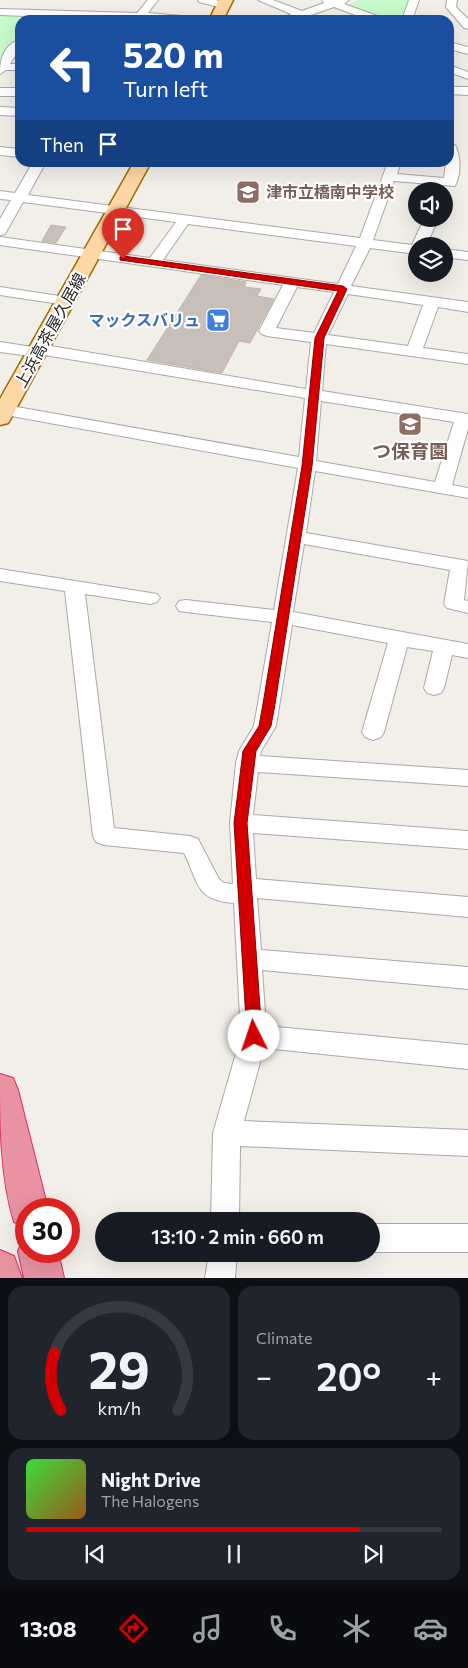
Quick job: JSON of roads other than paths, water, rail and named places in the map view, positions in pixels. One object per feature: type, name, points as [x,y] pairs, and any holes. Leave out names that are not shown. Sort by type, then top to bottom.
[{"type":"highway","points":[[0,1090],[25,1198]]},
{"type":"highway","points":[[41,1263],[44,1278]]},
{"type":"highway","points":[[0,1270],[2,1278]]},
{"type":"main road","points":[[219,15],[225,3]]},
{"type":"main road","name":"上浜高茶屋久居線","points":[[1,412],[38,351],[140,167]]},
{"type":"street","points":[[91,14],[100,0]]},
{"type":"street","points":[[140,15],[153,0]]},
{"type":"street","points":[[202,0],[225,3]]},
{"type":"street","points":[[263,0],[302,14]]},
{"type":"street","points":[[409,15],[414,0]]},
{"type":"street","points":[[460,1],[453,0],[451,6],[468,26]]},
{"type":"street","points":[[299,15],[331,1],[367,15]]},
{"type":"street","points":[[0,4],[37,6],[55,15]]},
{"type":"street","points":[[0,12],[37,6]]},
{"type":"street","points":[[80,15],[103,15]]},
{"type":"street","points":[[1,68],[15,46]]},
{"type":"street","points":[[454,46],[468,51]]},
{"type":"street","points":[[454,74],[468,61]]},
{"type":"street","points":[[1,68],[15,67]]},
{"type":"street","points":[[454,78],[468,76]]},
{"type":"street","points":[[454,79],[468,82]]},
{"type":"street","points":[[454,81],[468,91]]},
{"type":"street","points":[[0,92],[15,92]]},
{"type":"street","points":[[0,110],[15,112]]},
{"type":"street","points":[[0,151],[15,152]]},
{"type":"street","points":[[0,231],[37,167]]},
{"type":"street","points":[[225,1212],[228,1133],[254,1036],[241,823],[248,763],[250,751],[265,726],[307,466],[319,338],[365,243],[393,167]]},
{"type":"street","points":[[390,177],[450,183],[453,167]]},
{"type":"street","points":[[0,195],[408,249]]},
{"type":"street","points":[[154,264],[184,219]]},
{"type":"street","points":[[0,241],[468,307]]},
{"type":"street","points":[[453,254],[468,256]]},
{"type":"street","points":[[292,282],[267,331],[468,359]]},
{"type":"street","points":[[0,292],[66,301]]},
{"type":"street","points":[[414,352],[432,302]]},
{"type":"street","points":[[0,347],[38,351],[466,418],[442,488]]},
{"type":"street","points":[[1,412],[468,493]]},
{"type":"street","points":[[296,537],[464,566],[454,604],[468,607]]},
{"type":"street","points":[[0,575],[150,598]]},
{"type":"street","points":[[74,586],[104,836],[190,845],[194,849],[206,879],[213,889],[223,894],[245,891],[468,907]]},
{"type":"street","points":[[186,606],[283,617],[468,651]]},
{"type":"street","points":[[373,732],[400,637]]},
{"type":"street","points":[[434,688],[444,646]]},
{"type":"street","points":[[248,763],[468,778]]},
{"type":"street","points":[[241,823],[468,840]]},
{"type":"street","points":[[249,960],[468,978]]},
{"type":"street","points":[[254,1036],[468,1057]]},
{"type":"street","points":[[228,1133],[468,1143]]},
{"type":"street","points":[[380,1238],[468,1238]]},
{"type":"street","points":[[220,1278],[222,1262]]},
{"type":"place","name":"津市立橋南中学校","points":[[248,192]]},
{"type":"place","name":"マックスバリュ","points":[[218,320]]},
{"type":"place","name":"つ保育園","points":[[410,424]]}]
